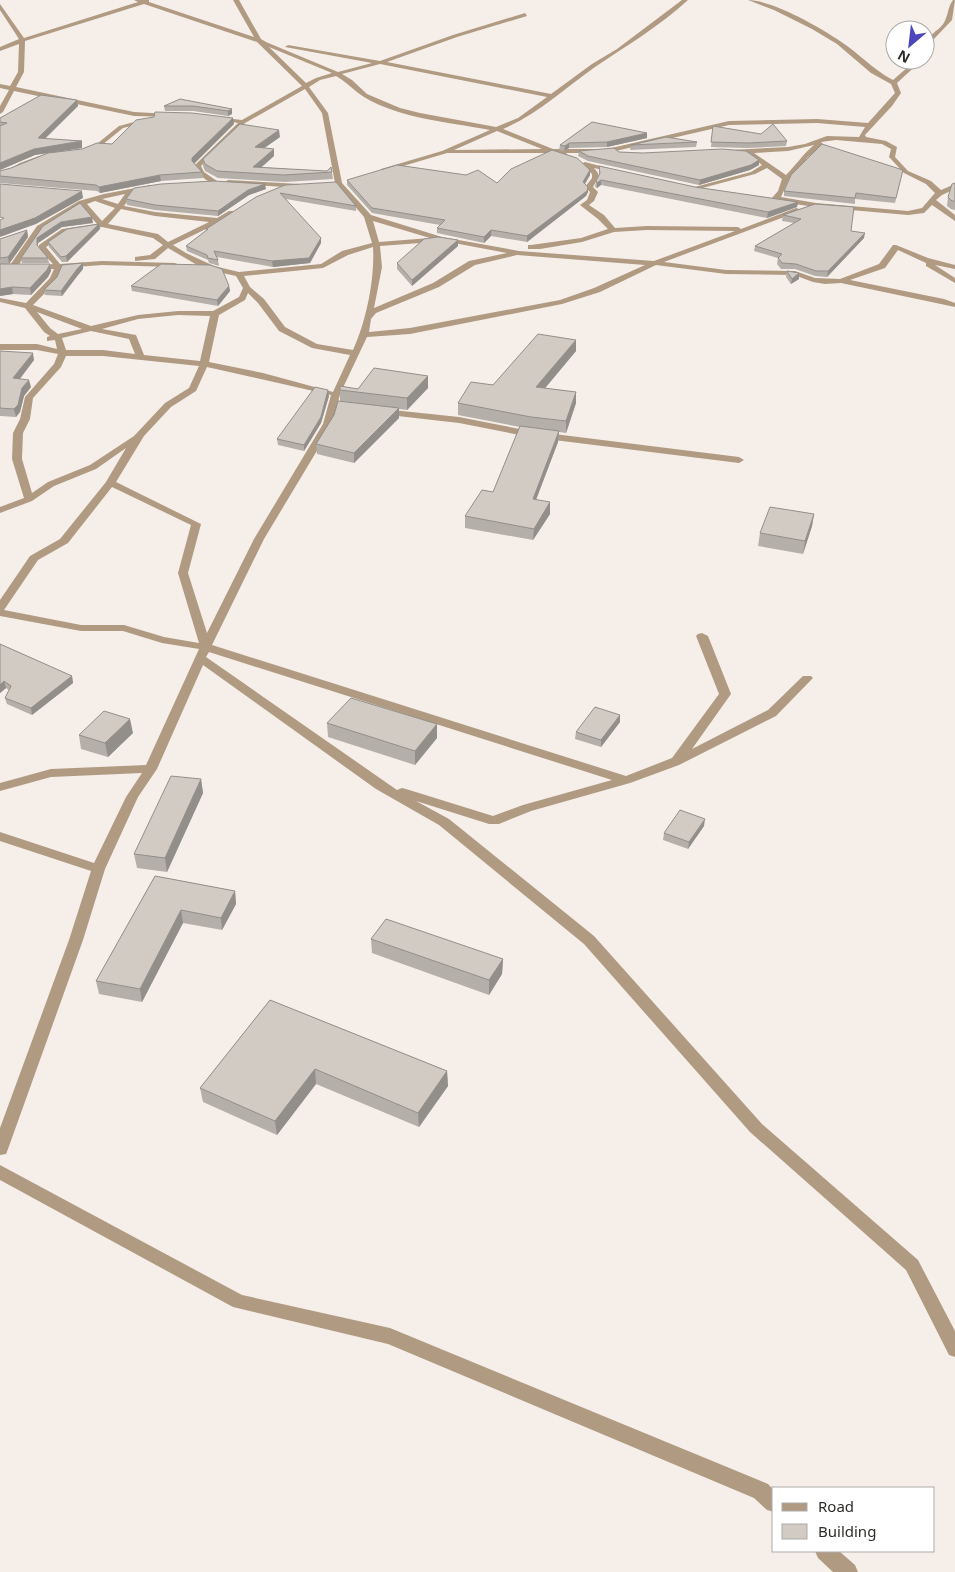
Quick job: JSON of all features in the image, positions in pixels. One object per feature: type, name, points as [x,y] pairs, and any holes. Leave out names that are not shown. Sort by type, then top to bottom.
[{"type":"street","points":[[137,0],[259,41],[324,67],[350,82],[365,95],[398,109],[419,115],[497,129],[511,133],[552,152],[580,160],[595,173],[595,178],[589,187],[594,192],[590,201],[584,205],[601,217],[613,230]]},
{"type":"street","points":[[0,48],[150,0]]},
{"type":"street","points":[[0,1149],[76,940],[98,869],[132,797],[151,769],[203,652],[259,539],[338,406],[336,394],[364,335],[368,318],[378,267],[376,244],[368,217],[339,183],[325,113],[305,85],[259,41],[236,0]]},
{"type":"street","points":[[372,173],[444,152],[520,119],[619,50],[685,0]]},
{"type":"street","points":[[751,0],[776,9],[814,28],[838,43],[873,72],[894,84],[898,93],[891,107],[868,125],[862,134],[862,139]]},
{"type":"street","points":[[935,33],[949,20],[950,8],[955,1]]},
{"type":"street","points":[[0,6],[22,40],[21,72],[0,112]]},
{"type":"street","points":[[215,182],[202,173],[197,166],[221,144],[223,139],[243,122],[305,85],[335,74],[381,62],[454,36],[525,15]]},
{"type":"street","points":[[259,41],[381,62],[553,96]]},
{"type":"street","points":[[894,84],[909,70]]},
{"type":"street","points":[[0,86],[134,114],[183,116]]},
{"type":"street","points":[[81,152],[100,144],[121,127],[174,116]]},
{"type":"street","points":[[213,117],[243,122]]},
{"type":"street","points":[[607,151],[729,123],[790,121],[868,125]]},
{"type":"street","points":[[828,138],[804,157],[800,164],[786,178],[781,192],[771,198],[816,205],[915,213],[922,212],[939,193],[955,186]]},
{"type":"street","points":[[722,150],[748,152],[794,148],[811,145],[818,140],[828,138],[884,142],[895,148],[892,157],[900,166],[908,173],[922,178],[937,188],[939,193]]},
{"type":"street","points":[[444,152],[607,151],[630,154]]},
{"type":"street","points":[[748,152],[786,178]]},
{"type":"street","points":[[0,174],[8,173],[22,164],[48,155]]},
{"type":"street","points":[[584,164],[621,172]]},
{"type":"street","points":[[695,188],[753,173],[767,165]]},
{"type":"street","points":[[197,183],[215,182],[304,186]]},
{"type":"street","points":[[21,234],[40,228],[82,203],[104,196],[162,185]]},
{"type":"street","points":[[269,193],[285,186]]},
{"type":"street","points":[[686,186],[715,190]]},
{"type":"street","points":[[102,225],[132,190]]},
{"type":"street","points":[[86,195],[104,196]]},
{"type":"street","points":[[95,199],[118,208],[152,215],[220,220]]},
{"type":"street","points":[[931,200],[955,219]]},
{"type":"street","points":[[82,203],[102,225]]},
{"type":"street","points":[[364,335],[410,331],[562,302],[598,290],[655,263],[816,205]]},
{"type":"street","points":[[30,268],[59,267],[152,257],[169,244],[220,220],[236,210]]},
{"type":"street","points":[[368,217],[441,239],[519,252],[655,263],[726,272],[795,273],[813,280],[841,281],[890,292],[924,296],[955,305]]},
{"type":"street","points":[[59,267],[42,247],[66,231],[102,225],[155,236],[183,255],[211,267],[239,274],[323,266],[345,253],[376,244],[441,239]]},
{"type":"street","points":[[21,268],[9,268],[40,228]]},
{"type":"street","points":[[490,247],[540,247],[582,240],[613,230],[647,228],[750,228]]},
{"type":"street","points":[[841,281],[882,266],[896,247],[925,260],[955,281]]},
{"type":"street","points":[[368,318],[373,310],[436,285],[472,263],[519,252]]},
{"type":"street","points":[[925,260],[955,267]]},
{"type":"street","points":[[102,263],[211,267]]},
{"type":"street","points":[[28,306],[54,279],[59,267]]},
{"type":"street","points":[[239,274],[247,288],[261,301],[282,329],[316,346],[356,353]]},
{"type":"street","points":[[0,351],[4,346],[58,338],[138,317],[178,313],[215,314],[242,298],[247,288]]},
{"type":"street","points":[[0,300],[28,306],[91,329],[133,337],[140,357]]},
{"type":"street","points":[[28,306],[47,330],[58,338],[63,353],[58,365],[29,397],[25,419],[18,433],[17,459],[29,499]]},
{"type":"street","points":[[0,510],[29,499],[52,484],[93,467],[140,434],[168,405],[193,389],[204,364],[215,314]]},
{"type":"street","points":[[4,346],[37,347],[63,353],[103,353],[204,364],[336,394]]},
{"type":"street","points":[[369,410],[459,420],[530,434],[739,460]]},
{"type":"street","points":[[0,608],[34,558],[64,542],[110,483],[140,434]]},
{"type":"street","points":[[110,483],[196,524],[183,573],[203,652],[380,786],[444,822],[589,940],[756,1128],[912,1265],[955,1349]]},
{"type":"street","points":[[0,613],[81,628],[124,628],[626,780]]},
{"type":"street","points":[[675,762],[725,694],[702,636]]},
{"type":"street","points":[[380,786],[494,821],[527,808],[626,780],[675,762],[772,713],[807,678]]},
{"type":"street","points":[[0,787],[51,773],[151,769]]},
{"type":"street","points":[[0,836],[98,869]]},
{"type":"street","points":[[0,1172],[239,1302],[390,1336],[762,1491],[772,1500]]},
{"type":"street","points":[[826,1552],[848,1572]]},
{"type":"building","points":[[41,95],[77,100],[38,138],[82,141],[34,149],[0,163],[0,126],[7,123],[0,122],[0,118]]},
{"type":"building","points":[[180,99],[232,109],[228,111],[193,106],[164,106]]},
{"type":"building","points":[[155,112],[192,113],[233,118],[192,158],[192,161],[202,172],[160,175],[99,187],[96,185],[0,176],[0,171],[48,153],[82,149],[97,143],[112,144],[136,120],[154,117]]},
{"type":"building","points":[[592,122],[647,133],[607,142],[560,145]]},
{"type":"building","points":[[240,124],[279,130],[255,147],[274,149],[253,167],[327,171],[331,167],[332,172],[284,175],[217,171],[205,164],[203,159]]},
{"type":"building","points":[[773,124],[787,141],[711,142],[713,126],[761,134]]},
{"type":"building","points":[[666,137],[697,142],[631,145]]},
{"type":"building","points":[[822,144],[903,170],[896,198],[856,193],[855,198],[784,191],[791,175]]},
{"type":"building","points":[[614,148],[619,152],[643,153],[722,149],[746,151],[759,160],[751,165],[700,180],[588,156],[579,151]]},
{"type":"building","points":[[552,150],[577,158],[590,170],[583,182],[588,187],[587,191],[527,236],[491,230],[484,237],[437,228],[445,220],[372,208],[347,180],[397,165],[466,175],[478,170],[497,183],[511,169]]},
{"type":"building","points":[[599,166],[695,187],[798,202],[768,212],[601,180],[597,183],[596,181],[600,173]]},
{"type":"building","points":[[214,181],[265,184],[248,190],[218,211],[155,205],[126,199],[134,188],[161,184]]},
{"type":"building","points":[[336,182],[356,206],[280,193],[321,238],[309,258],[272,261],[214,251],[218,260],[208,258],[207,255],[186,246],[208,229],[206,229],[256,197],[285,185]]},
{"type":"building","points":[[955,183],[955,201],[952,201],[948,197],[952,184]]},
{"type":"building","points":[[0,184],[82,191],[35,218],[0,230],[0,220],[4,218],[0,217]]},
{"type":"building","points":[[80,203],[92,217],[61,222],[37,238],[37,245],[48,258],[21,258],[43,226]]},
{"type":"building","points":[[815,204],[854,207],[851,231],[865,233],[828,271],[816,271],[796,264],[782,263],[778,258],[782,254],[755,246],[801,219],[783,215]]},
{"type":"building","points":[[99,224],[66,256],[61,257],[48,242],[67,229]]},
{"type":"building","points":[[27,230],[8,257],[0,258],[0,239]]},
{"type":"building","points":[[438,237],[458,240],[412,280],[397,263],[424,239]]},
{"type":"building","points":[[83,263],[61,291],[44,290],[57,277],[62,265]]},
{"type":"building","points":[[0,264],[50,264],[47,270],[30,288],[12,287],[0,289]]},
{"type":"building","points":[[161,264],[210,265],[222,269],[229,286],[217,300],[131,286]]},
{"type":"building","points":[[787,271],[799,273],[792,279]]},
{"type":"building","points":[[538,334],[576,340],[536,387],[576,392],[566,421],[531,417],[458,403],[471,382],[493,385]]},
{"type":"building","points":[[0,351],[33,353],[13,378],[29,380],[22,388],[18,405],[14,409],[0,408]]},
{"type":"building","points":[[374,368],[428,376],[407,398],[340,390],[340,386],[358,389]]},
{"type":"building","points":[[315,387],[328,390],[321,417],[304,445],[277,439]]},
{"type":"building","points":[[338,401],[399,408],[354,453],[316,444],[334,415]]},
{"type":"building","points":[[520,426],[559,431],[533,499],[550,502],[534,529],[465,516],[482,490],[493,492]]},
{"type":"building","points":[[770,507],[814,514],[805,541],[760,533]]},
{"type":"building","points":[[0,644],[72,676],[31,708],[5,698],[11,686],[4,681],[0,685]]},
{"type":"building","points":[[351,698],[437,724],[415,751],[327,723]]},
{"type":"building","points":[[595,707],[620,715],[601,740],[576,732]]},
{"type":"building","points":[[104,711],[130,719],[105,743],[79,735]]},
{"type":"building","points":[[171,776],[201,779],[165,858],[134,854]]},
{"type":"building","points":[[680,810],[705,819],[689,842],[664,833]]},
{"type":"building","points":[[155,876],[235,891],[221,918],[181,910],[140,989],[96,981]]},
{"type":"building","points":[[386,919],[503,959],[489,980],[371,939]]},
{"type":"building","points":[[270,1000],[447,1071],[418,1113],[315,1069],[275,1121],[200,1088]]}]
